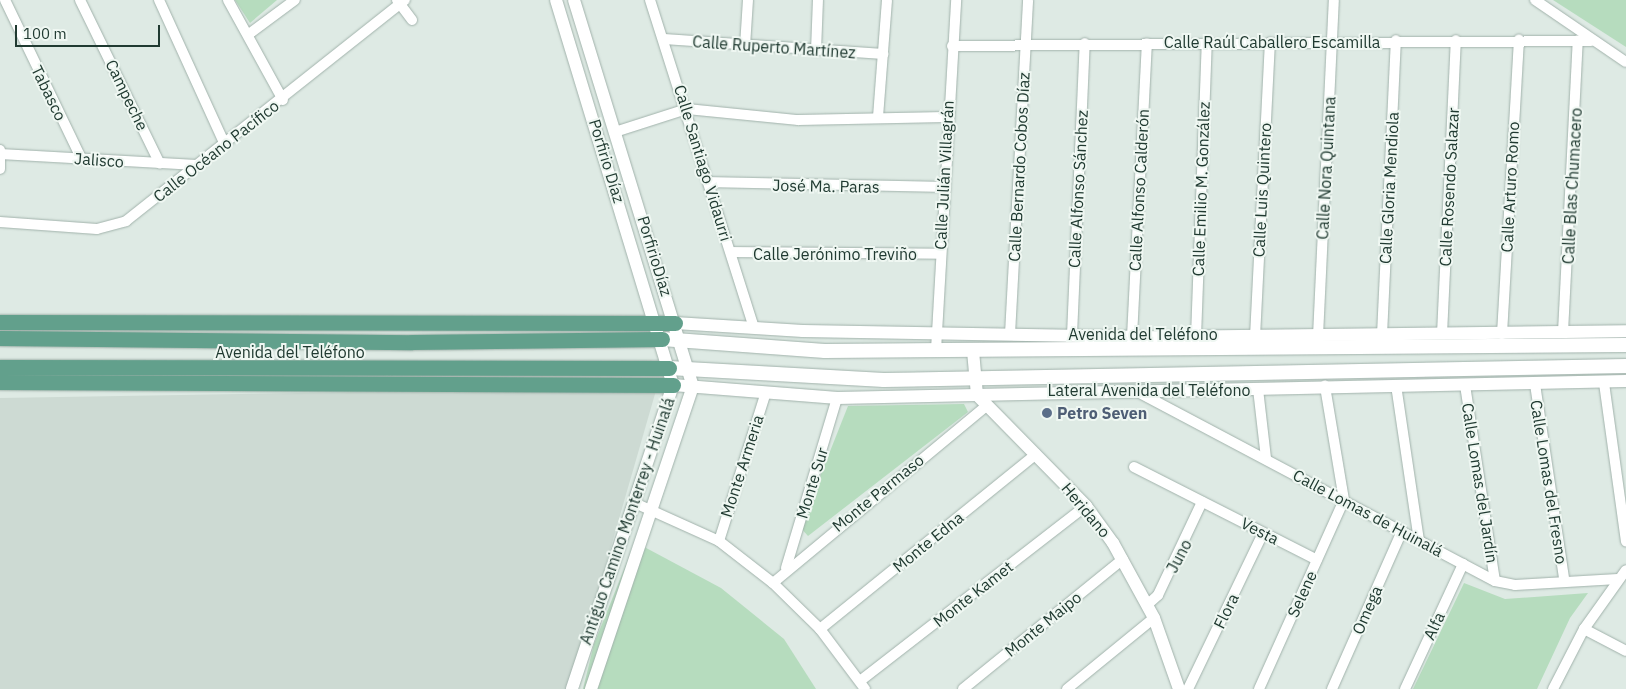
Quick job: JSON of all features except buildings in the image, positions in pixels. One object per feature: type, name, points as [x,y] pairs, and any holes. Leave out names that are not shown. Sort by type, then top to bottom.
[{"type":"main road","points":[[0,322],[675,323]]},
{"type":"main road","points":[[373,324],[374,342]]},
{"type":"main road","points":[[0,338],[374,342],[662,339]]},
{"type":"main road","name":"Avenida del Teléfono","points":[[662,339],[801,350],[973,351],[1159,344],[1474,341],[1626,344]]},
{"type":"main road","points":[[669,368],[832,379],[1626,366]]},
{"type":"main road","name":"Avenida del Teléfono","points":[[0,367],[669,368]]},
{"type":"main road","points":[[449,386],[450,369]]},
{"type":"main road","points":[[0,382],[449,386],[673,385]]},
{"type":"street","name":"Tabasco","points":[[5,0],[81,158]]},
{"type":"street","name":"Campeche","points":[[80,0],[160,164]]},
{"type":"street","points":[[159,0],[225,146]]},
{"type":"street","points":[[228,0],[249,34],[283,100]]},
{"type":"street","points":[[249,34],[295,0]]},
{"type":"street","name":"Porfirio Díaz","points":[[556,0],[657,323]]},
{"type":"street","name":"PorfirioDíaz","points":[[574,0],[618,131],[690,368],[693,386]]},
{"type":"street","name":"Calle Santiago Vidaurri","points":[[650,0],[710,182],[754,327]]},
{"type":"street","points":[[745,46],[748,0]]},
{"type":"street","points":[[816,51],[818,0]]},
{"type":"street","points":[[878,116],[886,0]]},
{"type":"street","name":"Calle Julián Villagrán","points":[[936,350],[946,117],[956,0]]},
{"type":"street","name":"Calle Bernardo Cobos Díaz","points":[[1010,334],[1028,0]]},
{"type":"street","name":"Calle Nora Quintana","points":[[1318,336],[1334,0]]},
{"type":"street","points":[[1535,0],[1545,3],[1591,41],[1626,62]]},
{"type":"street","points":[[401,1],[412,20]]},
{"type":"street","name":"Calle Océano Pacífico","points":[[0,222],[115,227],[225,146],[401,1]]},
{"type":"street","name":"Calle Ruperto Martínez","points":[[664,39],[816,51],[883,54]]},
{"type":"street","name":"Calle Raúl Caballero Escamilla","points":[[952,46],[1147,42],[1519,39],[1591,41]]},
{"type":"street","name":"Calle Arturo Romo","points":[[1502,334],[1519,39]]},
{"type":"street","name":"Calle Gloria Mendiola","points":[[1382,335],[1396,40]]},
{"type":"street","name":"Calle Rosendo Salazar","points":[[1442,334],[1456,40]]},
{"type":"street","name":"Calle Blas Chumacero","points":[[1563,332],[1578,40]]},
{"type":"street","name":"Calle Alfonso Calderón","points":[[1132,337],[1147,42]]},
{"type":"street","name":"Calle Emilio M. González","points":[[1196,337],[1207,42]]},
{"type":"street","name":"Calle Luis Quintero","points":[[1255,337],[1270,42]]},
{"type":"street","name":"Calle Alfonso Sánchez","points":[[1072,335],[1085,43]]},
{"type":"street","points":[[618,131],[686,109],[798,120],[878,116],[946,117]]},
{"type":"street","name":"Jalisco","points":[[1,153],[197,165]]},
{"type":"street","points":[[0,169],[1,153]]},
{"type":"street","name":"José Ma. Paras","points":[[710,182],[942,187]]},
{"type":"street","name":"Calle Jerónimo Treviño","points":[[731,252],[940,254]]},
{"type":"street","name":"Antiguo Camino Monterrey - Huinalá","points":[[572,689],[637,504],[673,385],[657,323]]},
{"type":"street","points":[[675,323],[754,327],[1132,337],[1159,344],[1196,337],[1442,334],[1474,341],[1502,334],[1626,330]]},
{"type":"street","name":"Heridano","points":[[973,351],[972,377],[976,395],[1086,506],[1123,559],[1154,618],[1180,689]]},
{"type":"street","points":[[1505,367],[1505,384]]},
{"type":"street","name":"Lateral Avenida del Teléfono","points":[[673,385],[838,398],[976,395],[1131,388],[1258,390],[1325,386],[1604,383],[1626,381]]},
{"type":"street","points":[[1604,383],[1626,541]]},
{"type":"street","name":"Calle Lomas del Fresno","points":[[1534,384],[1564,579]]},
{"type":"street","points":[[1396,385],[1419,540]]},
{"type":"street","name":"Calle Lomas del Jardín","points":[[1465,385],[1495,582]]},
{"type":"street","name":"Antiguo Camino Monterrey - Huinalá","points":[[591,689],[654,511],[693,386]]},
{"type":"street","points":[[1325,386],[1344,500]]},
{"type":"street","name":"Calle Lomas de Huinalá","points":[[1131,388],[1266,458],[1495,582],[1515,585],[1564,579],[1618,579]]},
{"type":"street","points":[[1258,390],[1266,458]]},
{"type":"street","name":"Monte Armeria","points":[[719,541],[766,392]]},
{"type":"street","name":"Monte Sur","points":[[786,568],[838,398]]},
{"type":"street","name":"Monte Parmaso","points":[[773,583],[786,568],[986,406]]},
{"type":"street","name":"Monte Edna","points":[[820,629],[1036,454]]},
{"type":"street","name":"Vesta","points":[[1134,467],[1317,560]]},
{"type":"street","name":"Selene","points":[[1259,689],[1344,500]]},
{"type":"street","name":"Juno","points":[[1147,605],[1158,595],[1196,524],[1202,502]]},
{"type":"street","points":[[637,504],[719,541],[773,583],[820,629],[862,685]]},
{"type":"street","name":"Monte Kamet","points":[[862,685],[1086,506]]},
{"type":"street","name":"Omega","points":[[1332,689],[1402,531]]},
{"type":"street","name":"Flora","points":[[1188,689],[1263,533]]},
{"type":"street","name":"Monte Maipo","points":[[962,689],[1123,559]]},
{"type":"street","name":"Alfa","points":[[1405,689],[1463,564]]},
{"type":"street","points":[[1553,689],[1584,629],[1626,570]]},
{"type":"street","points":[[1067,689],[1154,618]]},
{"type":"street","points":[[1584,629],[1626,651]]},
{"type":"shaded area","points":[[657,387],[570,689],[0,689],[0,398]]},
{"type":"green space","points":[[235,0],[277,0],[250,23]]},
{"type":"green space","points":[[1553,0],[1626,0],[1626,47]]},
{"type":"green space","points":[[964,404],[968,412],[808,536],[800,527],[848,406]]},
{"type":"green space","points":[[635,542],[721,588],[784,639],[816,689],[583,689],[594,644]]},
{"type":"green space","points":[[1464,583],[1505,599],[1588,593],[1570,618],[1537,689],[1413,689]]},
{"type":"place","name":"Petro Seven","points":[[1047,413]]}]
